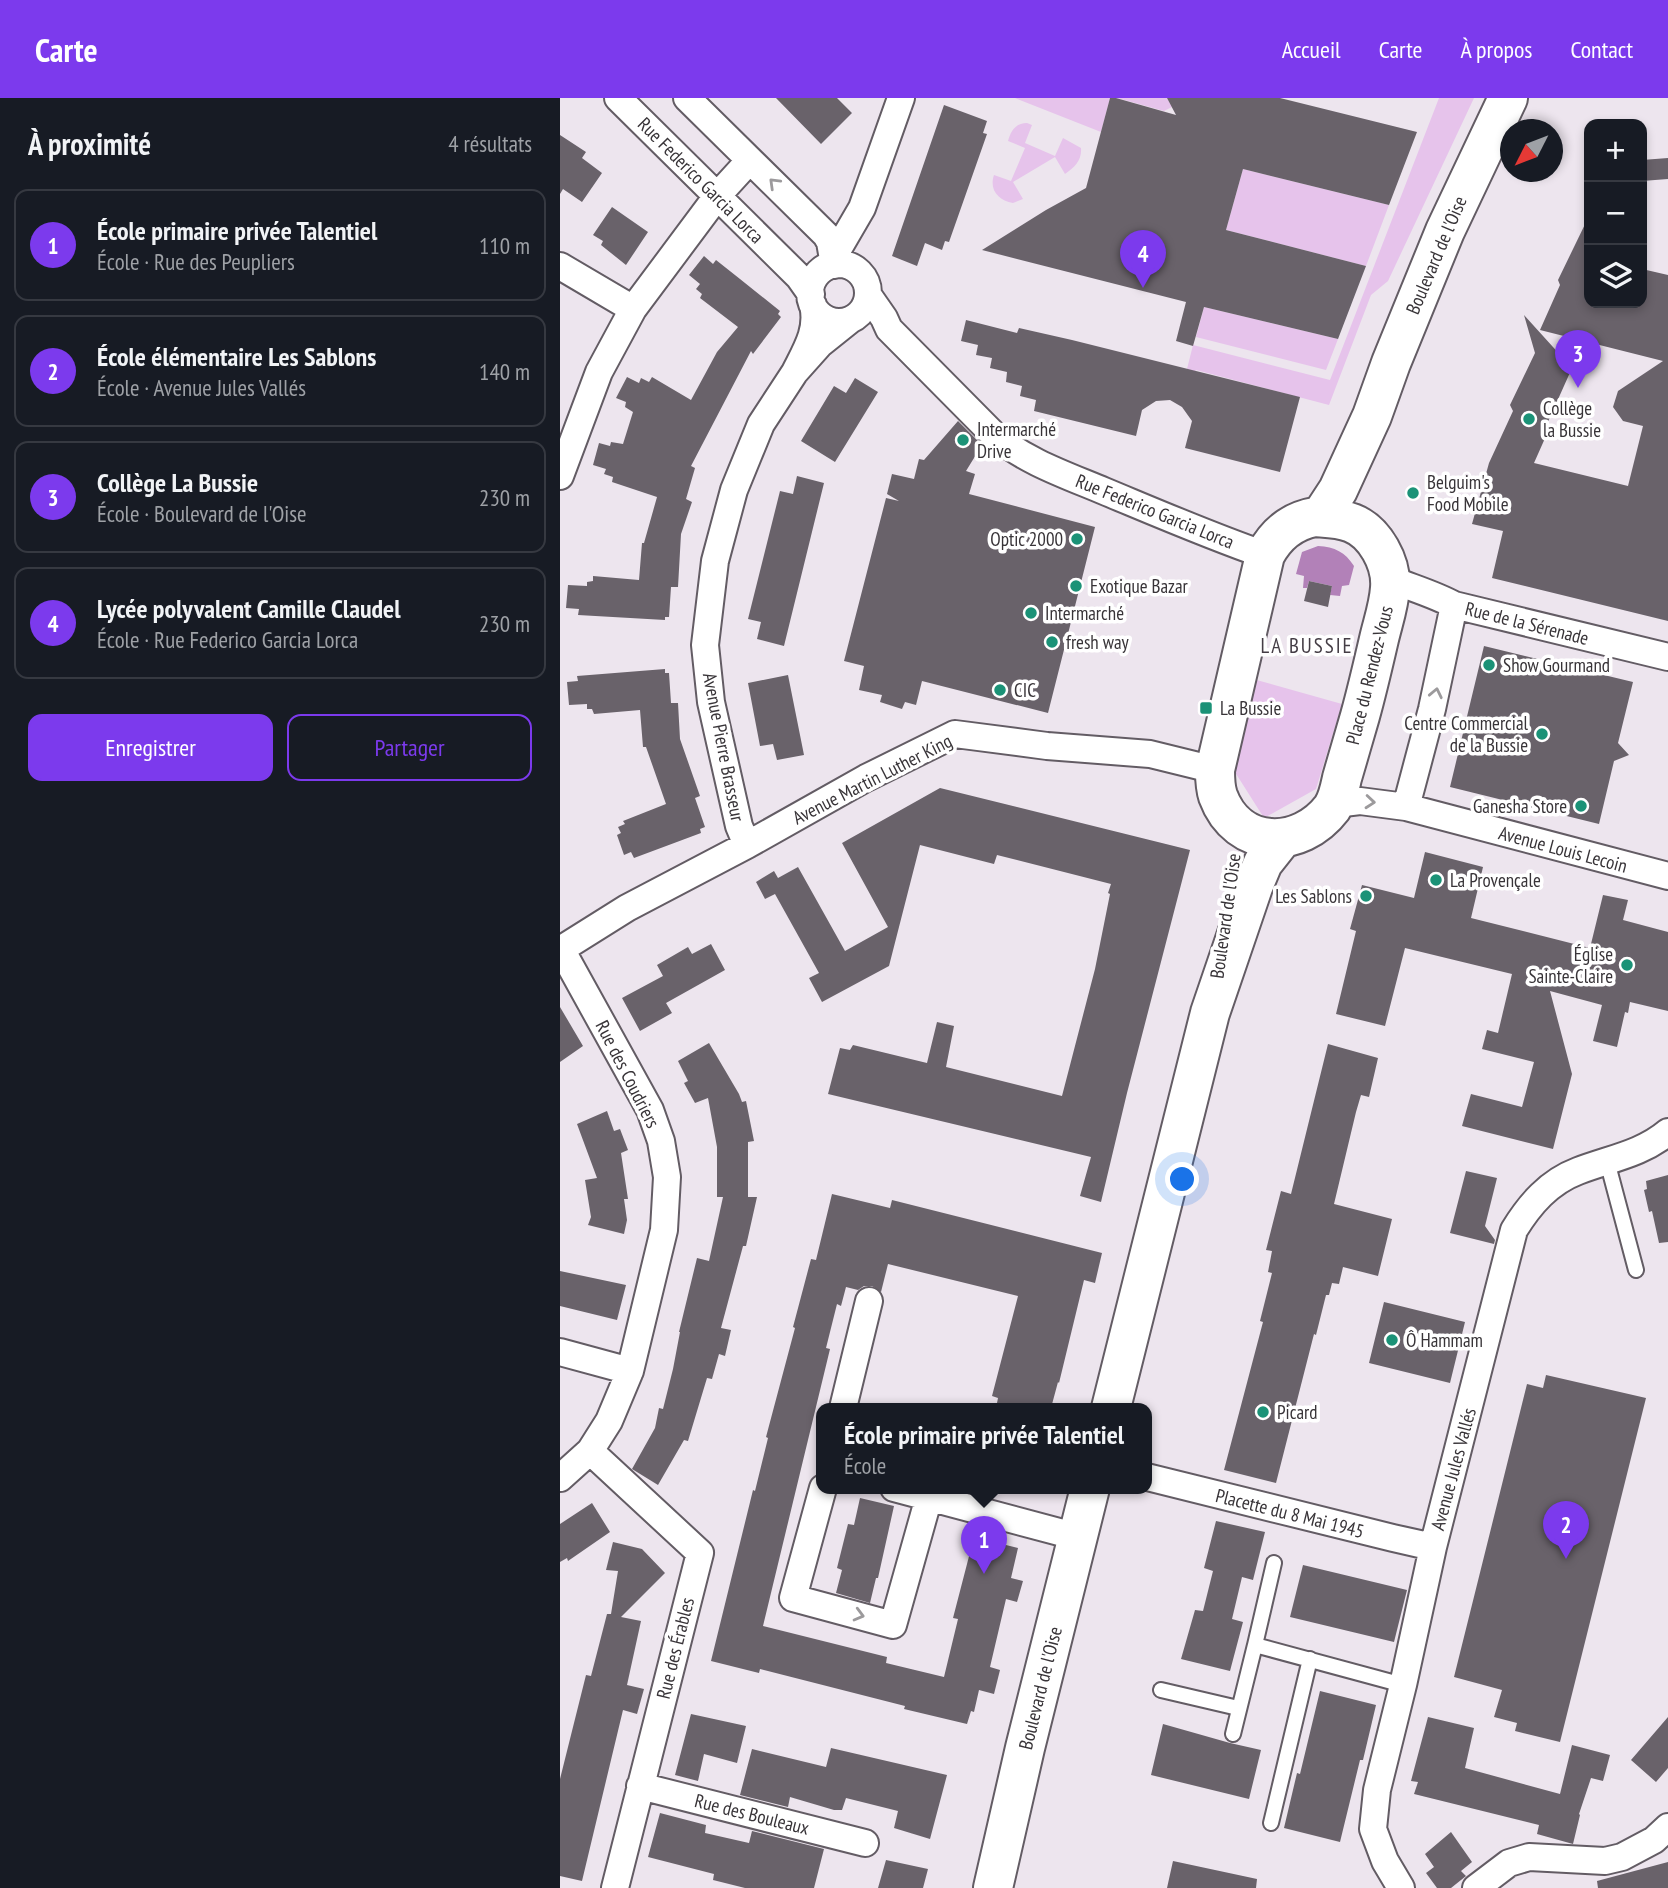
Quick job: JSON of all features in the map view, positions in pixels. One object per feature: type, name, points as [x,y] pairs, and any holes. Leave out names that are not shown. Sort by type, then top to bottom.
[{"type":"main road","name":"Boulevard de l'Oise","points":[[1315,517],[1323,514],[1338,490],[1372,416],[1445,231],[1508,98]]},
{"type":"main road","name":"Boulevard de l'Oise","points":[[1366,533],[1361,518],[1361,499],[1372,416]]},
{"type":"main road","points":[[1282,839],[1254,835],[1240,826],[1225,809],[1216,787],[1215,769],[1265,555],[1271,544],[1289,526],[1315,517],[1342,520],[1360,527],[1366,533]]},
{"type":"main road","name":"Place du Rendez-Vous","points":[[1282,839],[1310,829],[1335,804],[1366,692],[1389,600],[1390,579],[1383,553],[1366,533]]},
{"type":"main road","name":"Boulevard de l'Oise","points":[[1112,1403],[1210,1013],[1235,866],[1233,819]]},
{"type":"main road","name":"Boulevard de l'Oise","points":[[1210,1013],[1253,887],[1264,863],[1282,839]]},
{"type":"main road","name":"Boulevard de l'Oise","points":[[993,1888],[1089,1494]]},
{"type":"street","name":"Rue Federico Garcia Lorca","points":[[618,98],[799,277],[812,300]]},
{"type":"street","name":"Rue Federico Garcia Lorca","points":[[687,98],[822,230],[845,271],[884,318],[889,329],[994,435],[1020,454],[1144,508],[1265,555]]},
{"type":"street","points":[[845,271],[819,273],[815,278],[812,300],[825,318],[836,322],[851,319],[862,311],[845,271],[856,241],[860,212],[901,98]]},
{"type":"street","points":[[560,476],[599,372],[633,309],[718,195],[750,160]]},
{"type":"street","points":[[822,230],[837,229],[860,212]]},
{"type":"street","points":[[560,266],[633,309]]},
{"type":"street","name":"Avenue Pierre Brasseur","points":[[795,372],[813,332],[816,316],[812,300]]},
{"type":"street","name":"Rue Federico Garcia Lorca","points":[[851,319],[868,321],[889,329]]},
{"type":"street","name":"Avenue Pierre Brasseur","points":[[747,845],[739,826],[711,702],[705,645],[715,561],[734,490],[761,424],[795,372],[820,344],[851,319]]},
{"type":"street","name":"Rue de la Sérenade","points":[[1390,579],[1454,605],[1668,657]]},
{"type":"street","points":[[1406,807],[1432,709],[1454,605]]},
{"type":"street","name":"Avenue Martin Luther King","points":[[561,950],[627,908],[866,778],[955,734],[1046,746],[1150,754],[1215,769]]},
{"type":"street","name":"Avenue Louis Lecoin","points":[[1335,804],[1360,801],[1406,807],[1655,872]]},
{"type":"street","name":"Rue des Coudriers","points":[[560,1478],[590,1451],[609,1421],[630,1371],[664,1230],[667,1177],[650,1110],[561,950]]},
{"type":"street","name":"Avenue Jules Vallés","points":[[1401,1888],[1385,1861],[1373,1829],[1377,1790],[1433,1547],[1514,1230],[1525,1211],[1558,1181],[1577,1171],[1640,1150],[1668,1132]]},
{"type":"street","points":[[844,1403],[869,1301]]},
{"type":"street","points":[[560,1352],[630,1371]]},
{"type":"street","name":"Rue des Érables","points":[[590,1451],[699,1553],[615,1888]]},
{"type":"street","name":"Placette du 8 Mai 1945","points":[[1152,1478],[1433,1547]]},
{"type":"street","points":[[820,1494],[793,1598],[893,1625],[929,1497]]},
{"type":"street","points":[[917,1494],[1078,1537]]},
{"type":"street","name":"Rue des Bouleaux","points":[[640,1786],[865,1843]]},
{"type":"street","points":[[1476,1888],[1509,1863],[1529,1857],[1605,1861],[1622,1857],[1654,1840],[1668,1827]]},
{"type":"lane","points":[[1607,1161],[1636,1270]]},
{"type":"lane","points":[[1233,1734],[1274,1563]]},
{"type":"lane","points":[[1255,1645],[1403,1685]]},
{"type":"lane","points":[[1271,1823],[1310,1660]]},
{"type":"lane","points":[[1161,1690],[1238,1708]]},
{"type":"shaded area","points":[[1015,98],[1110,98],[1101,132]]},
{"type":"shaded area","points":[[1117,98],[1167,98],[1172,107],[1164,111]]},
{"type":"shaded area","points":[[1439,98],[1474,98],[1388,281],[1371,295],[1329,405],[1187,369],[1193,345],[1330,380]]},
{"type":"shaded area","points":[[1027,123],[1032,125],[1025,143],[1055,156],[1063,138],[1081,148],[1081,152],[1077,163],[1065,174],[1055,157],[1013,182],[1023,199],[1013,203],[996,194],[993,180],[994,175],[1011,181],[1025,148],[1008,141],[1014,128]]},
{"type":"shaded area","points":[[1243,169],[1389,205],[1366,266],[1226,230]]},
{"type":"shaded area","points":[[1204,307],[1338,339],[1326,370],[1196,337]]},
{"type":"shaded area","points":[[1318,546],[1339,551],[1354,566],[1349,585],[1342,586],[1340,596],[1330,595],[1332,586],[1309,581],[1307,588],[1303,588],[1304,576],[1296,574],[1302,552]]},
{"type":"shaded area","points":[[1253,679],[1342,704],[1316,789],[1264,818],[1233,769]]},
{"type":"building","points":[[776,98],[837,98],[852,113],[821,144]]},
{"type":"building","points":[[1110,98],[1176,115],[1167,98],[1280,98],[1417,132],[1389,205],[1243,169],[1226,230],[1366,266],[1338,339],[1204,307],[1193,346],[1176,341],[1186,302],[982,250],[1086,188]]},
{"type":"building","points":[[944,105],[987,121],[983,133],[987,134],[949,242],[945,241],[942,250],[925,243],[917,266],[892,256]]},
{"type":"building","points":[[560,135],[586,152],[582,158],[602,173],[582,202],[563,189],[560,194]]},
{"type":"building","points":[[1668,158],[1668,179],[1647,181],[1647,160]]},
{"type":"building","points":[[612,207],[648,232],[626,265],[601,245],[603,241],[593,235]]},
{"type":"building","name":"Collège la Bussie","points":[[1584,226],[1584,308],[1647,308],[1647,270],[1668,275],[1668,621],[1492,578],[1503,531],[1472,524],[1489,463],[1513,411],[1510,405],[1535,353],[1524,315],[1572,368],[1547,424],[1550,427],[1534,463],[1628,486],[1643,426],[1623,421],[1613,407],[1618,391],[1663,361],[1540,330],[1560,285],[1558,280]]},
{"type":"building","points":[[704,256],[713,264],[716,260],[740,279],[780,311],[778,314],[781,317],[753,354],[751,351],[691,466],[695,468],[686,499],[692,502],[681,534],[678,587],[671,587],[669,617],[665,617],[665,620],[578,615],[579,609],[566,608],[568,585],[587,586],[587,582],[593,581],[593,576],[639,580],[642,543],[657,497],[612,482],[613,477],[604,474],[606,469],[593,465],[599,443],[610,446],[611,442],[623,444],[633,412],[625,407],[626,402],[616,398],[627,377],[639,383],[641,378],[649,382],[652,377],[691,400],[717,352],[738,327],[700,298],[702,294],[696,289],[700,284],[689,275]]},
{"type":"building","points":[[966,320],[1017,333],[1019,328],[1072,340],[1300,397],[1280,472],[1185,448],[1192,421],[1182,407],[1170,400],[1156,401],[1142,410],[1136,436],[1034,411],[1036,400],[1020,396],[1022,386],[1006,382],[1007,372],[990,368],[992,358],[976,355],[978,345],[961,341]]},
{"type":"building","points":[[855,378],[878,392],[835,462],[801,441],[834,386],[846,393]]},
{"type":"building","points":[[958,421],[982,445],[966,471],[975,474],[969,494],[1095,527],[1048,713],[922,681],[916,705],[905,702],[902,709],[880,702],[882,695],[859,690],[864,666],[844,661],[886,498],[899,501],[887,494],[892,474],[914,479],[919,459],[924,460]]},
{"type":"building","points":[[797,476],[824,483],[784,646],[757,639],[761,622],[748,619],[780,491],[793,494]]},
{"type":"building","points":[[1309,581],[1332,586],[1328,607],[1304,601]]},
{"type":"building","points":[[1484,646],[1633,682],[1618,743],[1629,755],[1614,761],[1599,824],[1450,787]]},
{"type":"building","points":[[665,669],[665,673],[669,673],[671,703],[678,703],[680,739],[700,796],[695,798],[705,827],[700,829],[701,833],[634,858],[631,852],[624,855],[617,835],[621,833],[618,827],[625,824],[623,821],[666,804],[646,747],[643,747],[640,710],[594,714],[592,709],[587,709],[587,704],[569,705],[567,682],[578,681],[577,676]]},
{"type":"building","points":[[788,675],[804,755],[777,760],[773,744],[760,746],[748,683]]},
{"type":"building","points":[[940,788],[1190,850],[1101,1202],[1080,1196],[1091,1157],[828,1094],[840,1048],[850,1050],[853,1045],[927,1063],[937,1022],[954,1026],[946,1067],[1062,1096],[1095,969],[1111,884],[997,855],[994,864],[920,845],[889,966],[822,1002],[809,978],[819,973],[775,894],[765,899],[756,882],[774,871],[778,878],[798,867],[845,951],[888,927],[842,843]]},
{"type":"building","points":[[1425,852],[1483,867],[1471,918],[1590,948],[1603,895],[1628,900],[1623,920],[1668,932],[1668,1011],[1630,1002],[1617,1047],[1593,1041],[1602,1005],[1550,991],[1572,1074],[1553,1149],[1462,1126],[1471,1094],[1522,1107],[1534,1062],[1482,1049],[1487,1030],[1498,1033],[1512,974],[1405,948],[1385,1026],[1336,1014],[1356,931],[1350,929],[1362,885],[1414,898]]},
{"type":"building","points":[[711,944],[725,970],[666,1003],[672,1013],[640,1031],[622,998],[663,976],[657,965],[688,947],[692,954]]},
{"type":"building","points":[[560,1007],[583,1046],[560,1062]]},
{"type":"building","points":[[709,1043],[742,1102],[746,1101],[754,1141],[748,1142],[748,1197],[757,1197],[746,1246],[743,1246],[721,1328],[731,1330],[725,1356],[719,1354],[712,1379],[707,1378],[688,1441],[684,1440],[658,1485],[632,1469],[655,1428],[659,1408],[663,1409],[697,1258],[709,1261],[723,1197],[717,1197],[717,1147],[708,1098],[695,1103],[684,1083],[688,1081],[678,1061]]},
{"type":"building","points":[[1328,1044],[1378,1058],[1369,1097],[1361,1095],[1334,1204],[1392,1219],[1378,1276],[1343,1267],[1339,1284],[1332,1283],[1329,1295],[1326,1295],[1276,1483],[1224,1470],[1263,1322],[1260,1321],[1272,1273],[1268,1272],[1272,1251],[1266,1250],[1281,1191],[1291,1194]]},
{"type":"building","points":[[607,1111],[614,1131],[620,1129],[628,1150],[621,1153],[628,1199],[624,1199],[627,1220],[624,1234],[588,1225],[591,1217],[585,1180],[597,1178],[577,1124]]},
{"type":"building","points":[[1466,1171],[1497,1178],[1485,1226],[1495,1240],[1494,1244],[1450,1233]]},
{"type":"building","points":[[1668,1175],[1668,1242],[1659,1243],[1644,1190],[1647,1189],[1646,1181]]},
{"type":"building","points":[[832,1194],[890,1208],[892,1200],[1102,1253],[1095,1283],[1084,1280],[1052,1403],[997,1403],[998,1398],[992,1396],[1018,1296],[888,1264],[881,1292],[872,1286],[864,1286],[858,1290],[846,1287],[841,1306],[837,1304],[826,1348],[830,1349],[763,1626],[887,1657],[886,1663],[944,1677],[958,1619],[953,1618],[974,1537],[1018,1548],[1011,1578],[1023,1581],[1017,1602],[1006,1599],[990,1667],[1000,1670],[994,1694],[979,1690],[974,1712],[971,1711],[967,1724],[760,1669],[759,1673],[711,1661],[753,1490],[755,1491],[768,1438],[766,1437],[795,1328],[793,1327],[811,1259],[816,1260]]},
{"type":"building","points":[[560,1271],[626,1285],[617,1320],[560,1306]]},
{"type":"building","name":"Ô Hammam","points":[[1384,1302],[1465,1322],[1450,1383],[1369,1363]]},
{"type":"building","points":[[1546,1375],[1646,1398],[1560,1742],[1515,1731],[1517,1723],[1494,1717],[1502,1690],[1454,1677],[1527,1384],[1543,1388]]},
{"type":"building","points":[[860,1498],[894,1506],[870,1603],[836,1593],[842,1570],[837,1568],[848,1524],[854,1525]]},
{"type":"building","points":[[592,1503],[610,1532],[568,1561],[567,1558],[560,1562],[560,1524]]},
{"type":"building","points":[[1216,1521],[1265,1532],[1253,1580],[1242,1577],[1232,1619],[1243,1622],[1230,1671],[1181,1659],[1195,1610],[1203,1611],[1213,1571],[1204,1568]]},
{"type":"building","points":[[613,1542],[642,1549],[665,1573],[621,1617],[641,1621],[627,1685],[644,1689],[637,1714],[623,1710],[582,1881],[560,1876],[560,1779],[586,1675],[591,1676],[607,1614],[611,1614],[618,1571],[606,1570]]},
{"type":"building","points":[[1303,1565],[1407,1590],[1394,1642],[1290,1617]]},
{"type":"building","points":[[1320,1691],[1376,1705],[1340,1842],[1284,1828]]},
{"type":"building","points":[[691,1714],[746,1726],[737,1763],[704,1754],[698,1781],[675,1775]]},
{"type":"building","points":[[1428,1717],[1474,1728],[1465,1768],[1560,1794],[1572,1745],[1610,1755],[1603,1781],[1591,1778],[1579,1814],[1573,1844],[1537,1834],[1539,1825],[1414,1794],[1418,1782],[1411,1781]]},
{"type":"building","points":[[1668,1717],[1668,1768],[1656,1782],[1631,1760]]},
{"type":"building","points":[[1163,1724],[1261,1750],[1249,1799],[1151,1775]]},
{"type":"building","points":[[831,1748],[947,1775],[930,1839],[894,1828],[898,1811],[846,1798],[842,1810],[834,1810],[790,1797],[788,1807],[740,1795],[752,1749],[826,1767]]},
{"type":"building","points":[[660,1813],[706,1825],[705,1833],[749,1843],[752,1831],[824,1849],[814,1888],[745,1888],[713,1880],[714,1874],[648,1857]]},
{"type":"building","points":[[1451,1832],[1472,1862],[1461,1871],[1466,1876],[1451,1888],[1437,1888],[1426,1873],[1434,1867],[1425,1854]]},
{"type":"building","points":[[886,1860],[928,1869],[923,1888],[878,1888]]},
{"type":"building","points":[[1173,1861],[1257,1879],[1256,1888],[1167,1888]]},
{"type":"building","points":[[1668,1862],[1668,1888],[1598,1888],[1597,1881]]},
{"type":"place","name":"Lycée polyvalent Camille Claudel","points":[[1143,288]]},
{"type":"place","name":"Collège La Bussie","points":[[1578,388]]},
{"type":"place","name":"Collège la Bussie","points":[[1529,419]]},
{"type":"place","name":"Intermarché Drive","points":[[963,440]]},
{"type":"place","name":"Belguim's Food Mobile","points":[[1413,493]]},
{"type":"place","name":"Optic 2000","points":[[1077,539]]},
{"type":"place","name":"Exotique Bazar","points":[[1076,586]]},
{"type":"place","name":"Intermarché","points":[[1031,613]]},
{"type":"place","name":"fresh way","points":[[1052,642]]},
{"type":"place","name":"Show Gourmand","points":[[1489,665]]},
{"type":"place","name":"CIC","points":[[1000,690]]},
{"type":"place","name":"La Bussie","points":[[1206,708]]},
{"type":"place","name":"Centre Commercial de la Bussie","points":[[1542,734]]},
{"type":"place","name":"Ganesha Store","points":[[1581,806]]},
{"type":"place","name":"La Provençale","points":[[1436,880]]},
{"type":"place","name":"Les Sablons","points":[[1366,896]]},
{"type":"place","name":"Église Sainte-Claire","points":[[1627,965]]},
{"type":"place","name":"Ô Hammam","points":[[1392,1340]]},
{"type":"place","name":"Picard","points":[[1263,1412]]},
{"type":"place","name":"École élémentaire Les Sablons","points":[[1566,1559]]},
{"type":"place","name":"École primaire privée Talentiel","points":[[984,1574]]},
{"type":"district","name":"LA BUSSIE","points":[[1307,646]]}]
